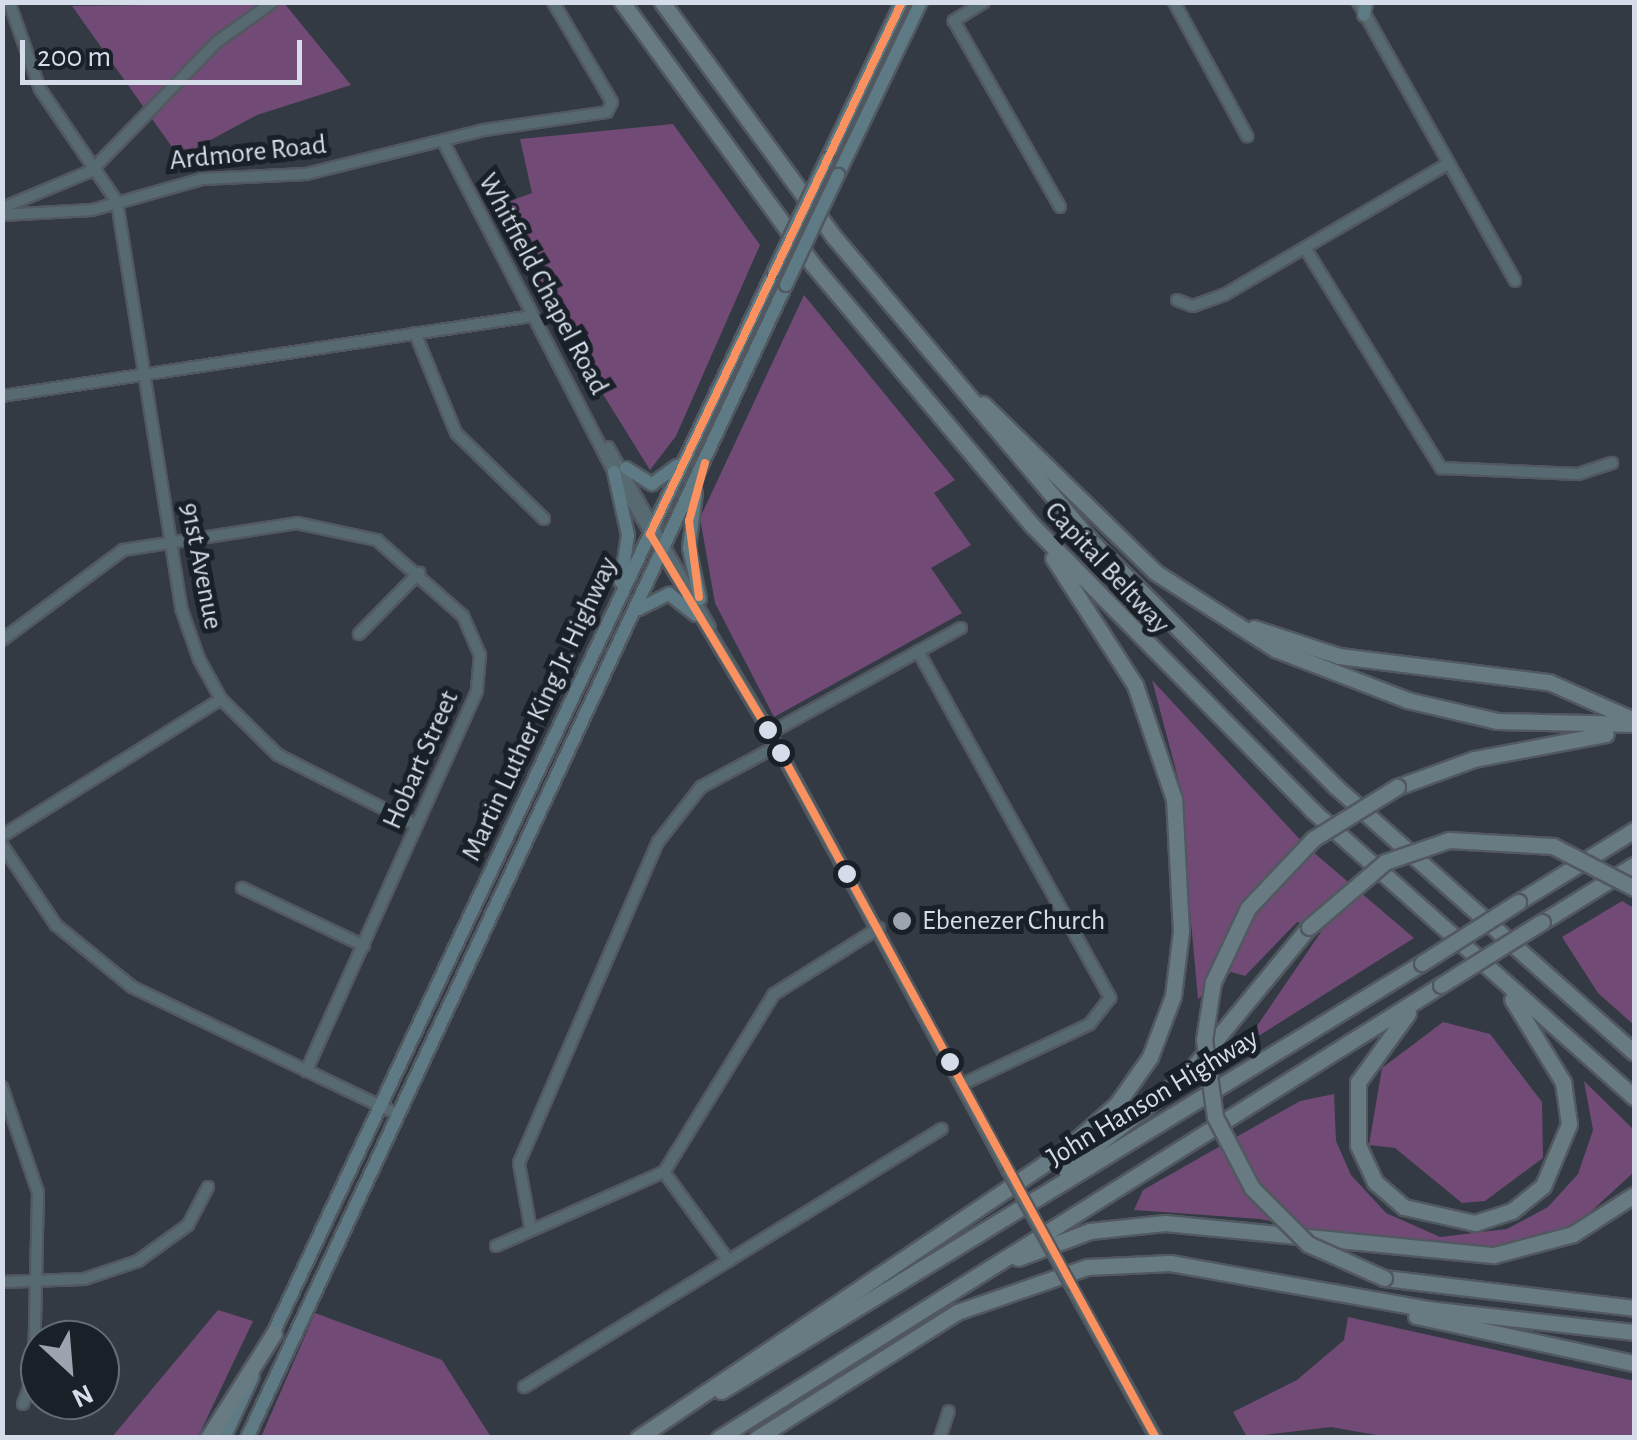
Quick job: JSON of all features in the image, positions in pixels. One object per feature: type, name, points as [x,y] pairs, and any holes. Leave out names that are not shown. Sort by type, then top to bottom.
[{"type":"highway","name":"Capital Beltway","points":[[622,2],[813,265],[1032,525],[1262,762],[1484,966],[1634,1097]]},
{"type":"highway","name":"Capital Beltway","points":[[662,2],[890,307],[1089,539],[1236,690],[1634,1052]]},
{"type":"highway","points":[[890,307],[1155,572],[1240,631],[1392,696],[1497,721],[1634,724]]},
{"type":"highway","points":[[642,1438],[1065,1150],[1134,1084],[1164,1026],[1182,898],[1170,784],[1121,659],[1032,525]]},
{"type":"highway","points":[[1155,572],[1242,623],[1309,648],[1565,687],[1634,724]]},
{"type":"highway","points":[[1634,724],[1474,760],[1397,787],[1313,839],[1248,908],[1213,982],[1204,1040],[1215,1116],[1252,1188],[1308,1244],[1384,1278],[1634,1308]]},
{"type":"highway","name":"John Hanson Highway","points":[[642,1438],[1634,830]]},
{"type":"highway","points":[[930,1263],[1163,1098],[1309,927],[1385,862],[1450,840],[1554,846],[1634,888]]},
{"type":"highway","name":"John Hanson Highway","points":[[719,1438],[1634,864]]},
{"type":"highway","points":[[1441,985],[1373,1052],[1353,1123],[1366,1165],[1389,1196],[1422,1217],[1475,1223],[1512,1211],[1543,1186],[1569,1124],[1554,1062],[1484,966]]},
{"type":"highway","points":[[896,1326],[1008,1262],[1102,1229],[1190,1224],[1494,1255],[1573,1234],[1634,1195]]},
{"type":"highway","points":[[758,1438],[1020,1284],[1142,1262],[1634,1332]]},
{"type":"highway","points":[[1246,1276],[1634,1363]]},
{"type":"highway","points":[[208,1438],[274,1333]]},
{"type":"main road","name":"Martin Luther King Jr. Highway","points":[[224,1438],[902,2]]},
{"type":"main road","name":"Martin Luther King Jr. Highway","points":[[247,1438],[921,2]]},
{"type":"main road","points":[[610,621],[628,547],[620,470],[658,483],[692,443]]},
{"type":"main road","points":[[700,598],[689,521],[708,453]]},
{"type":"main road","points":[[630,618],[660,594],[696,614]]},
{"type":"street","points":[[9,2],[40,89],[91,170],[118,202]]},
{"type":"street","points":[[2,212],[91,170],[218,41],[273,2]]},
{"type":"street","name":"Ardmore Road","points":[[2,212],[118,202],[174,183],[306,174],[613,106],[553,2]]},
{"type":"street","points":[[984,2],[956,13],[960,35],[1060,207]]},
{"type":"street","points":[[1174,2],[1248,136]]},
{"type":"street","points":[[1363,7],[1446,165],[1515,281]]},
{"type":"street","name":"Whitfield Chapel Road","points":[[445,145],[532,316],[653,527],[696,614],[714,637],[770,732],[1156,1438]]},
{"type":"street","points":[[1177,300],[1218,298],[1446,165]]},
{"type":"street","name":"91st Avenue","points":[[118,202],[187,628],[220,699],[292,765],[416,825]]},
{"type":"street","points":[[1305,248],[1440,468],[1578,474],[1612,463]]},
{"type":"street","points":[[2,396],[532,316]]},
{"type":"street","points":[[415,333],[456,434],[544,519]]},
{"type":"street","name":"Hobart Street","points":[[2,640],[96,565],[171,540],[325,524],[377,540],[419,573],[463,616],[481,662],[472,703],[306,1071]]},
{"type":"street","name":"Whitfield Chapel Road","points":[[663,546],[700,598],[714,637]]},
{"type":"street","points":[[359,634],[419,573]]},
{"type":"street","points":[[770,732],[962,628]]},
{"type":"street","points":[[918,651],[1110,995],[1096,1020],[963,1084]]},
{"type":"street","points":[[2,836],[220,699]]},
{"type":"street","points":[[531,1230],[519,1163],[658,842],[702,788],[777,746]]},
{"type":"street","points":[[2,844],[45,912],[94,961],[397,1114]]},
{"type":"street","points":[[242,888],[364,946]]},
{"type":"street","points":[[496,1246],[664,1172],[774,994],[878,928]]},
{"type":"street","points":[[2,1087],[34,1165],[36,1320]]},
{"type":"street","points":[[524,1387],[942,1129]]},
{"type":"street","points":[[664,1172],[729,1261]]},
{"type":"street","points":[[2,1282],[37,1283],[96,1276],[150,1254],[194,1220],[208,1187]]},
{"type":"street","points":[[940,1438],[949,1411]]},
{"type":"shaded area","points":[[284,3],[351,85],[257,115],[179,157],[72,6]]},
{"type":"shaded area","points":[[673,124],[760,245],[676,436],[650,470],[488,209],[532,193],[520,139]]},
{"type":"shaded area","points":[[804,295],[955,480],[934,493],[971,545],[931,568],[962,613],[774,717],[715,603],[700,518]]},
{"type":"shaded area","points":[[1152,680],[1306,846],[1414,938],[1244,1045],[1321,932],[1297,922],[1245,976],[1231,972],[1198,999],[1178,778]]},
{"type":"shaded area","points":[[1622,901],[1634,908],[1634,1025],[1598,993],[1562,937]]},
{"type":"shaded area","points":[[1443,1022],[1490,1034],[1542,1102],[1543,1158],[1485,1201],[1462,1203],[1395,1148],[1369,1145],[1382,1068]]},
{"type":"shaded area","points":[[1584,1081],[1634,1130],[1634,1172],[1573,1228],[1496,1248],[1394,1245],[1260,1219],[1134,1210],[1143,1190],[1300,1101],[1334,1094],[1336,1141],[1351,1175],[1386,1213],[1440,1237],[1507,1229],[1548,1207],[1578,1174],[1593,1130]]},
{"type":"shaded area","points":[[218,1310],[253,1321],[198,1437],[112,1437]]},
{"type":"shaded area","points":[[315,1313],[442,1360],[491,1437],[261,1437]]},
{"type":"shaded area","points":[[1348,1317],[1634,1381],[1634,1437],[1393,1438],[1331,1427],[1247,1437],[1233,1412],[1297,1380],[1344,1340]]},
{"type":"transit line","points":[[902,2],[650,534],[770,733],[1156,1438]]},
{"type":"transit line","points":[[699,597],[689,521],[705,463]]},
{"type":"place","name":"Ebenezer Church","points":[[902,921]]}]
